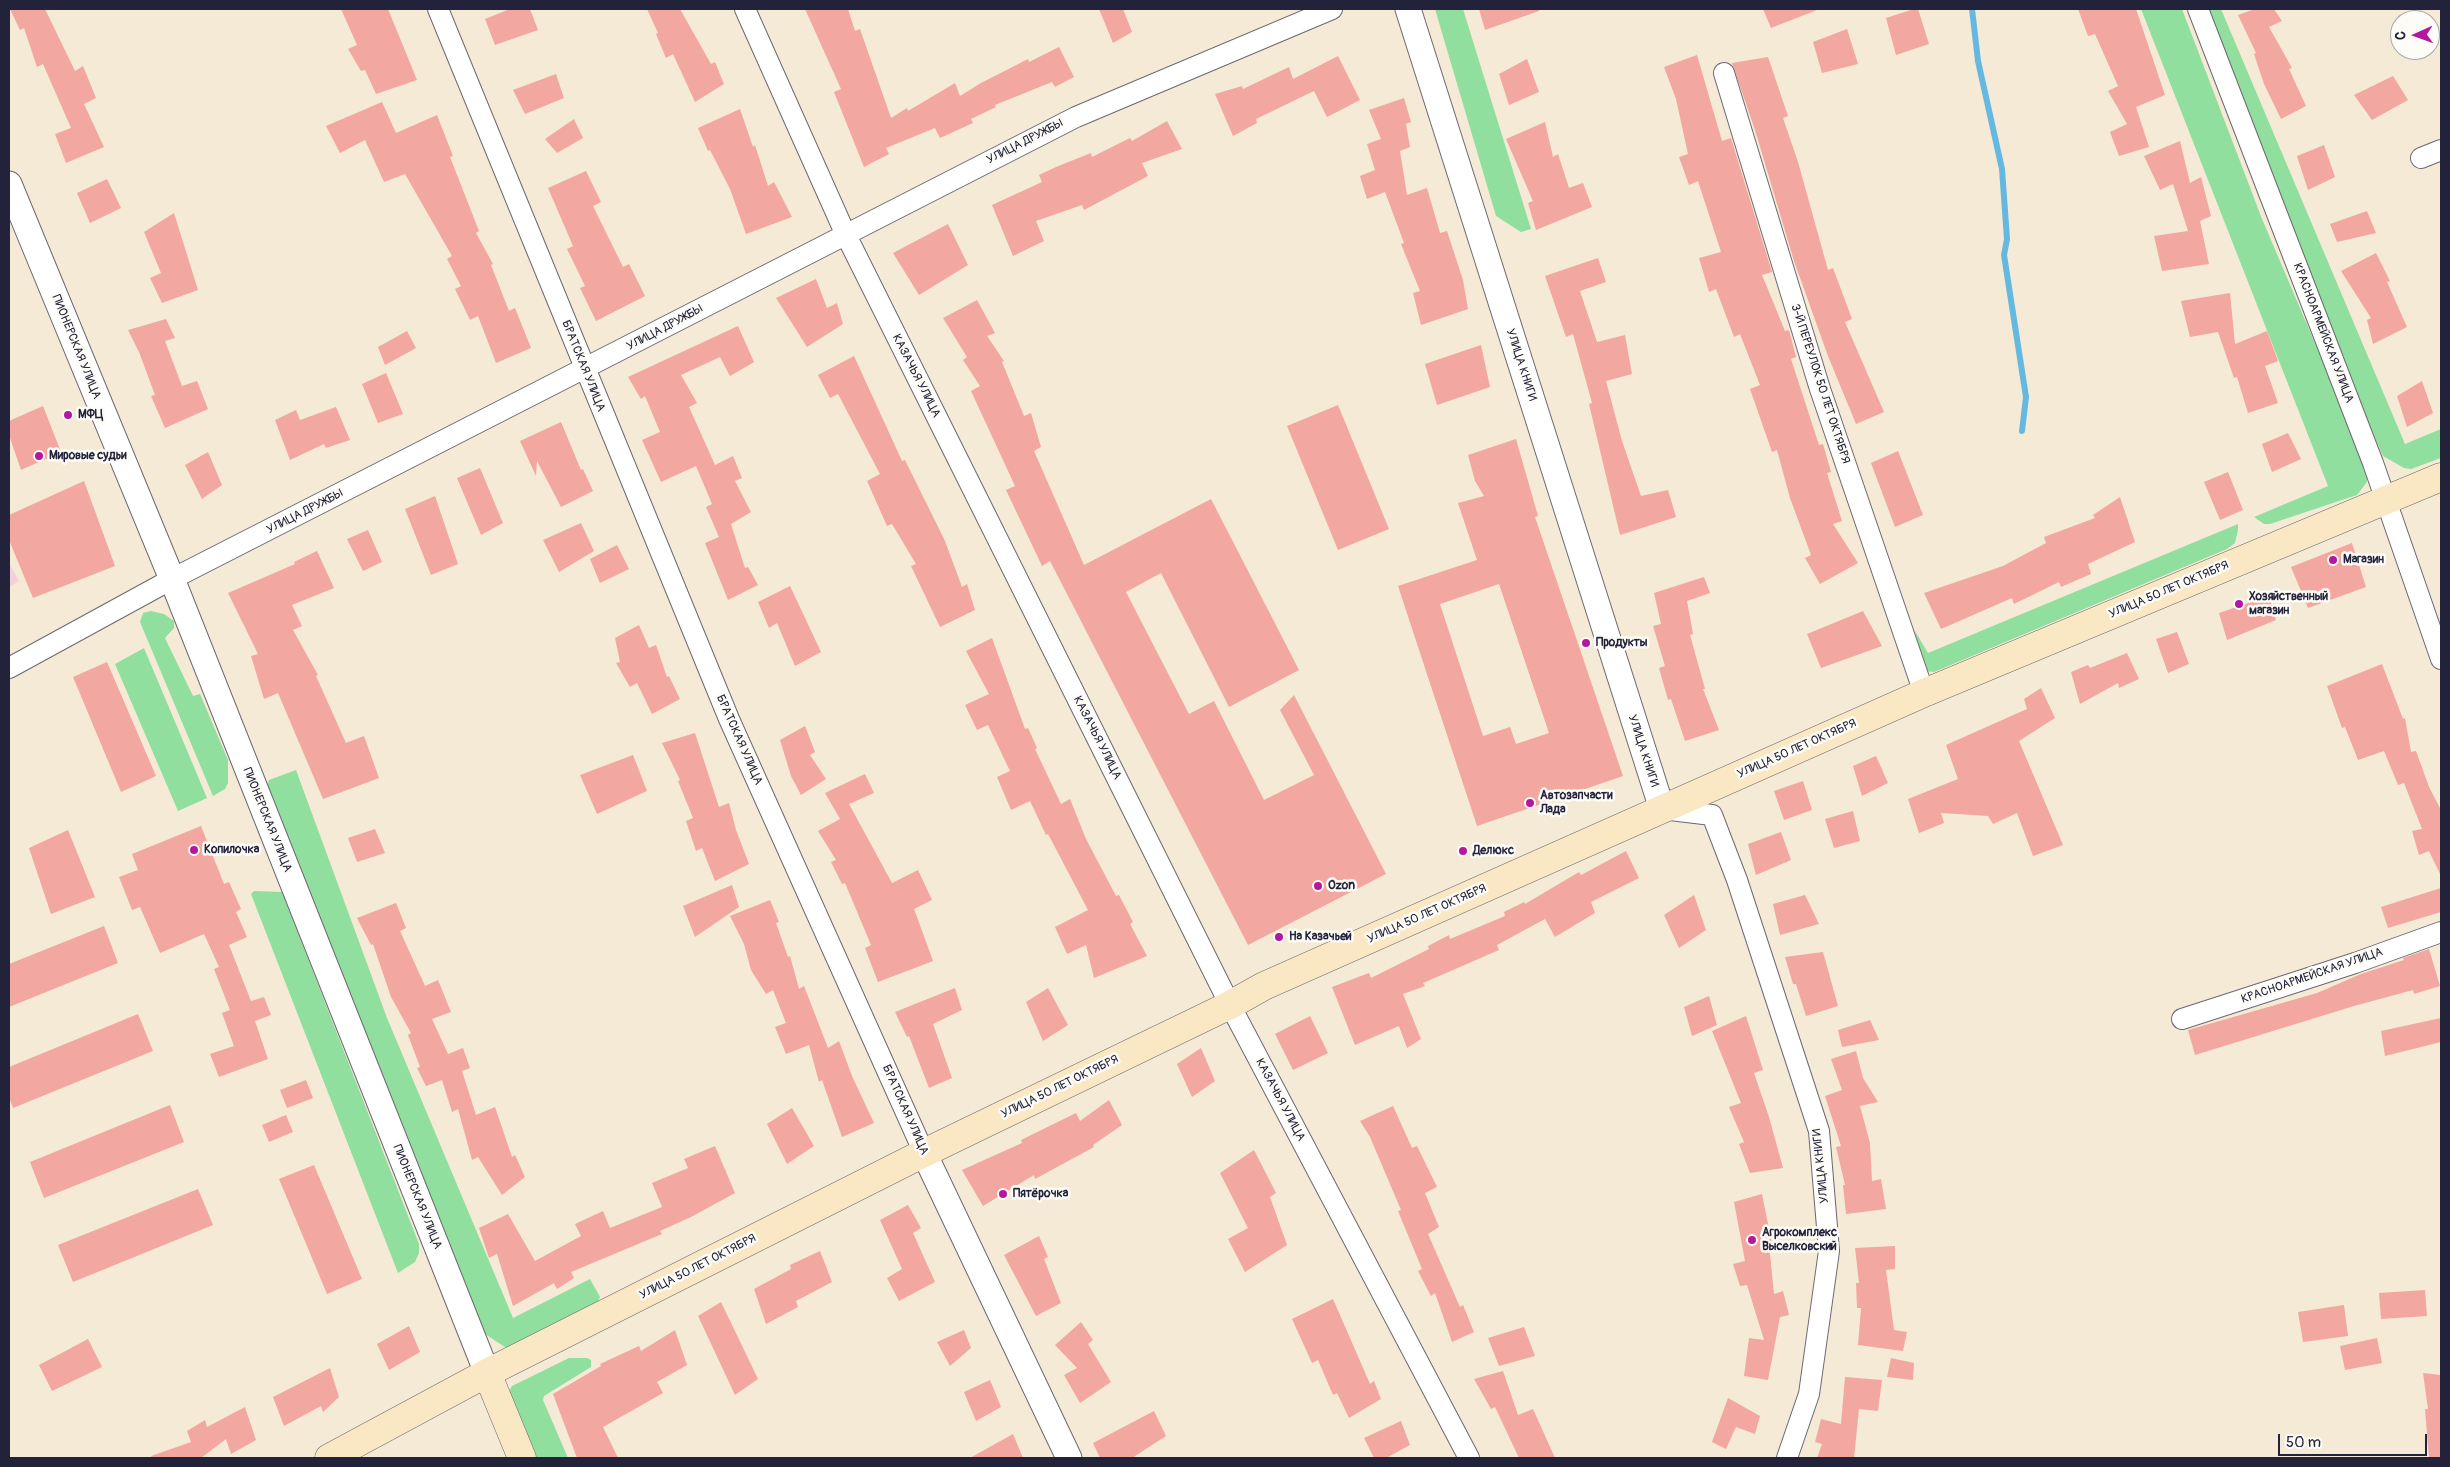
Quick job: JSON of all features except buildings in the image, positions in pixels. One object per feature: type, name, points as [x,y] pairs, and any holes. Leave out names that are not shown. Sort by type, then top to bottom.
[{"type":"main road","name":"УЛИЦА 50 ЛЕТ ОКТЯБРЯ","points":[[330,1458],[488,1373],[924,1153],[1230,1005],[1264,986],[1924,693],[2386,498],[2441,477]]},
{"type":"main road","name":"ПИОНЕРСКАЯ УЛИЦА","points":[[488,1373],[522,1458]]},
{"type":"street","name":"БРАТСКАЯ УЛИЦА","points":[[438,9],[730,719],[924,1153],[1069,1458]]},
{"type":"street","name":"КАЗАЧЬЯ УЛИЦА","points":[[745,9],[845,234],[1230,1005],[1469,1458]]},
{"type":"street","name":"УЛИЦА ДРУЖБЫ","points":[[9,668],[172,579],[585,370],[1076,116],[1332,9]]},
{"type":"street","name":"УЛИЦА КНИГИ","points":[[1408,9],[1662,810],[1712,815],[1737,880],[1819,1130],[1829,1251],[1809,1394],[1787,1458]]},
{"type":"street","name":"КРАСНОАРМЕЙСКАЯ УЛИЦА","points":[[2198,9],[2386,498],[2441,659]]},
{"type":"street","name":"3-Й ПЕРЕУЛОК 50 ЛЕТ ОКТЯБРЯ","points":[[1724,73],[1820,389],[1924,693]]},
{"type":"street","points":[[2420,158],[2441,150]]},
{"type":"street","name":"ПИОНЕРСКАЯ УЛИЦА","points":[[9,184],[172,579],[488,1373]]},
{"type":"street","name":"КРАСНОАРМЕЙСКАЯ УЛИЦА","points":[[2182,1019],[2355,963],[2441,932]]},
{"type":"shaded area","points":[[9,563],[19,581],[9,587]]},
{"type":"green space","points":[[1435,9],[1463,9],[1531,229],[1521,232],[1496,216]]},
{"type":"green space","points":[[2141,9],[2182,9],[2262,219],[2367,465],[2367,482],[2357,495],[2270,524],[2264,524],[2254,517],[2328,486]]},
{"type":"green space","points":[[2199,9],[2221,9],[2405,444],[2441,429],[2441,458],[2411,469],[2404,468],[2383,456],[2282,229]]},
{"type":"green space","points":[[2238,524],[2235,543],[2227,549],[1934,672],[1924,671],[1915,631],[1928,653]]},
{"type":"green space","points":[[151,611],[164,614],[174,621],[174,628],[165,638],[193,696],[200,694],[228,760],[228,783],[225,789],[213,796],[140,622],[143,613]]},
{"type":"green space","points":[[144,648],[207,798],[178,811],[115,664]]},
{"type":"green space","points":[[296,770],[387,1018],[513,1318],[590,1279],[600,1297],[597,1304],[508,1349],[485,1334],[266,788],[269,780]]},
{"type":"green space","points":[[254,891],[282,892],[419,1244],[419,1253],[415,1262],[398,1273],[251,894]]},
{"type":"green space","points":[[569,1358],[587,1358],[591,1360],[591,1367],[544,1396],[543,1400],[568,1458],[534,1458],[509,1396],[509,1391],[512,1386]]},
{"type":"waterway","points":[[1972,9],[1978,61],[2002,169],[2007,239],[2004,255],[2026,397],[2022,431]]},
{"type":"place","name":"МФЦ","points":[[68,415]]},
{"type":"place","name":"Мировые судьи","points":[[39,456]]},
{"type":"place","name":"Магазин","points":[[2333,560]]},
{"type":"place","name":"Хозяйственный магазин","points":[[2239,604]]},
{"type":"place","name":"Продукты","points":[[1586,643]]},
{"type":"place","name":"Автозапчасти Лада","points":[[1530,803]]},
{"type":"place","name":"Копилочка","points":[[194,850]]},
{"type":"place","name":"Делюкс","points":[[1463,851]]},
{"type":"place","name":"Ozon","points":[[1318,886]]},
{"type":"place","name":"На Казачьей","points":[[1279,937]]},
{"type":"place","name":"Пятёрочка","points":[[1003,1194]]},
{"type":"place","name":"Агрокомплекс Выселковский","points":[[1752,1240]]}]
